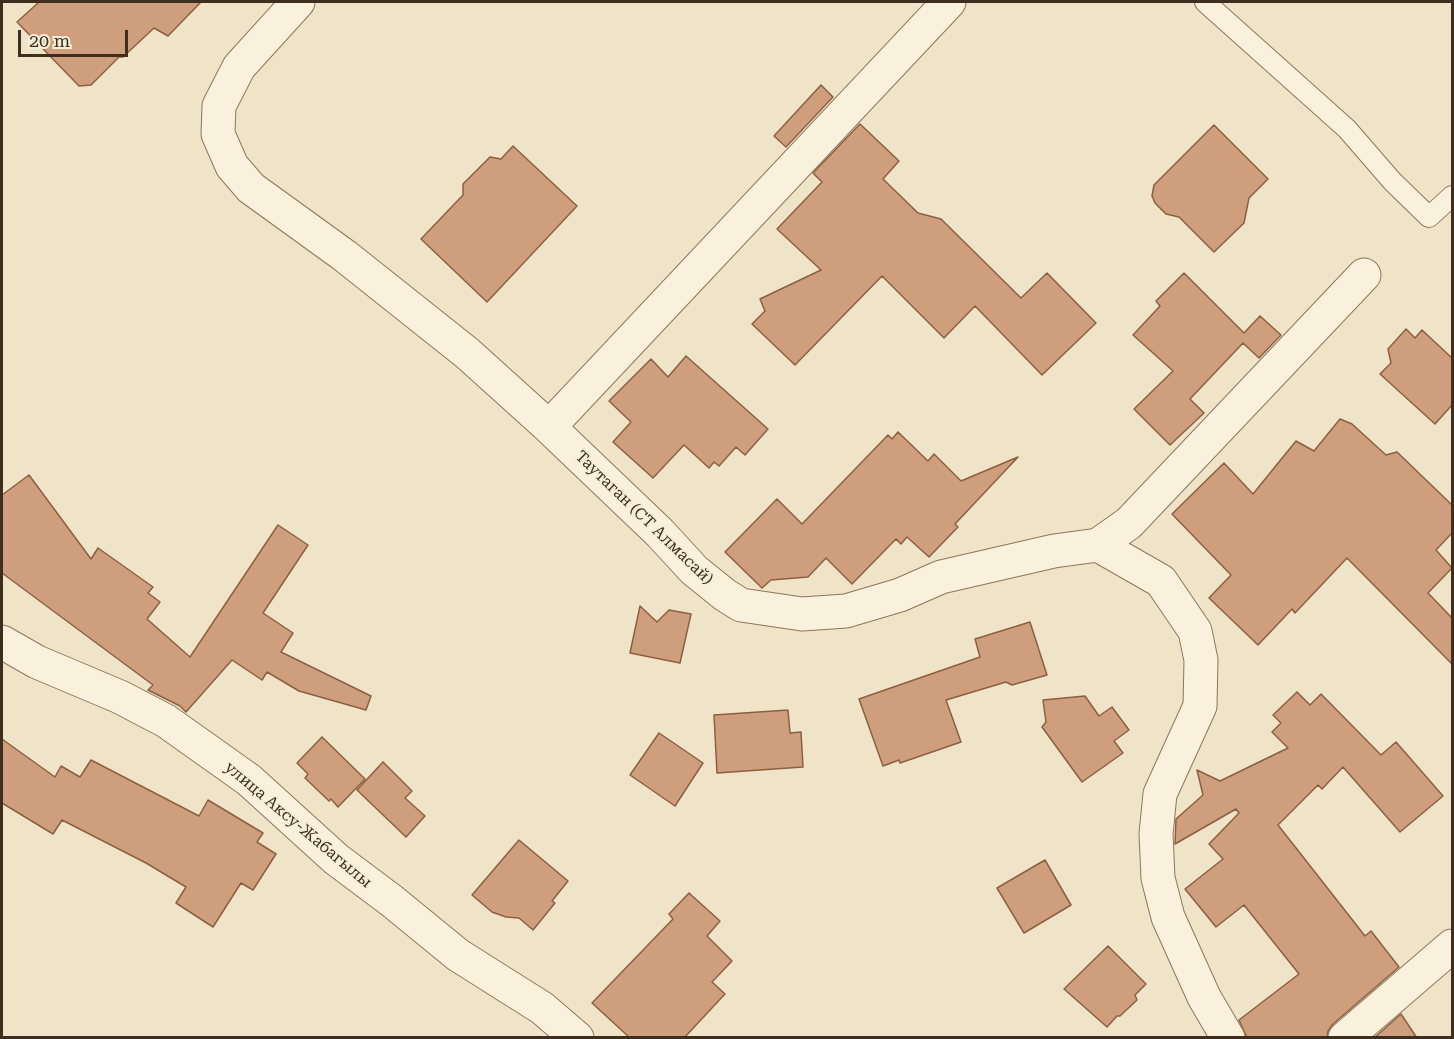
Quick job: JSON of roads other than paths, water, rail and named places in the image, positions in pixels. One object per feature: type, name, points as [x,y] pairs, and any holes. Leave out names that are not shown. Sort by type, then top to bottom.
[{"type":"street","name":"Таутаган (СТ Алмасай)","points":[[298,2],[239,67],[219,106],[218,135],[232,166],[250,188],[345,256],[467,352],[660,533],[694,570],[725,595],[741,605],[802,614],[846,611],[900,595],[941,577],[1054,551],[1098,545]]},
{"type":"street","points":[[549,427],[949,2]]},
{"type":"street","points":[[1228,1038],[1204,997],[1168,917],[1158,878],[1156,834],[1160,794],[1200,706],[1202,660],[1195,631],[1161,581],[1098,545],[1129,523],[1364,275]]},
{"type":"street","name":"улица Аксу-Жабагылы","points":[[2,642],[37,662],[120,697],[166,722],[249,780],[336,859],[450,948],[542,1008],[577,1038]]},
{"type":"street","points":[[1345,1038],[1452,946]]},
{"type":"lane","points":[[1205,2],[1347,129],[1392,181],[1429,217],[1452,196]]}]
